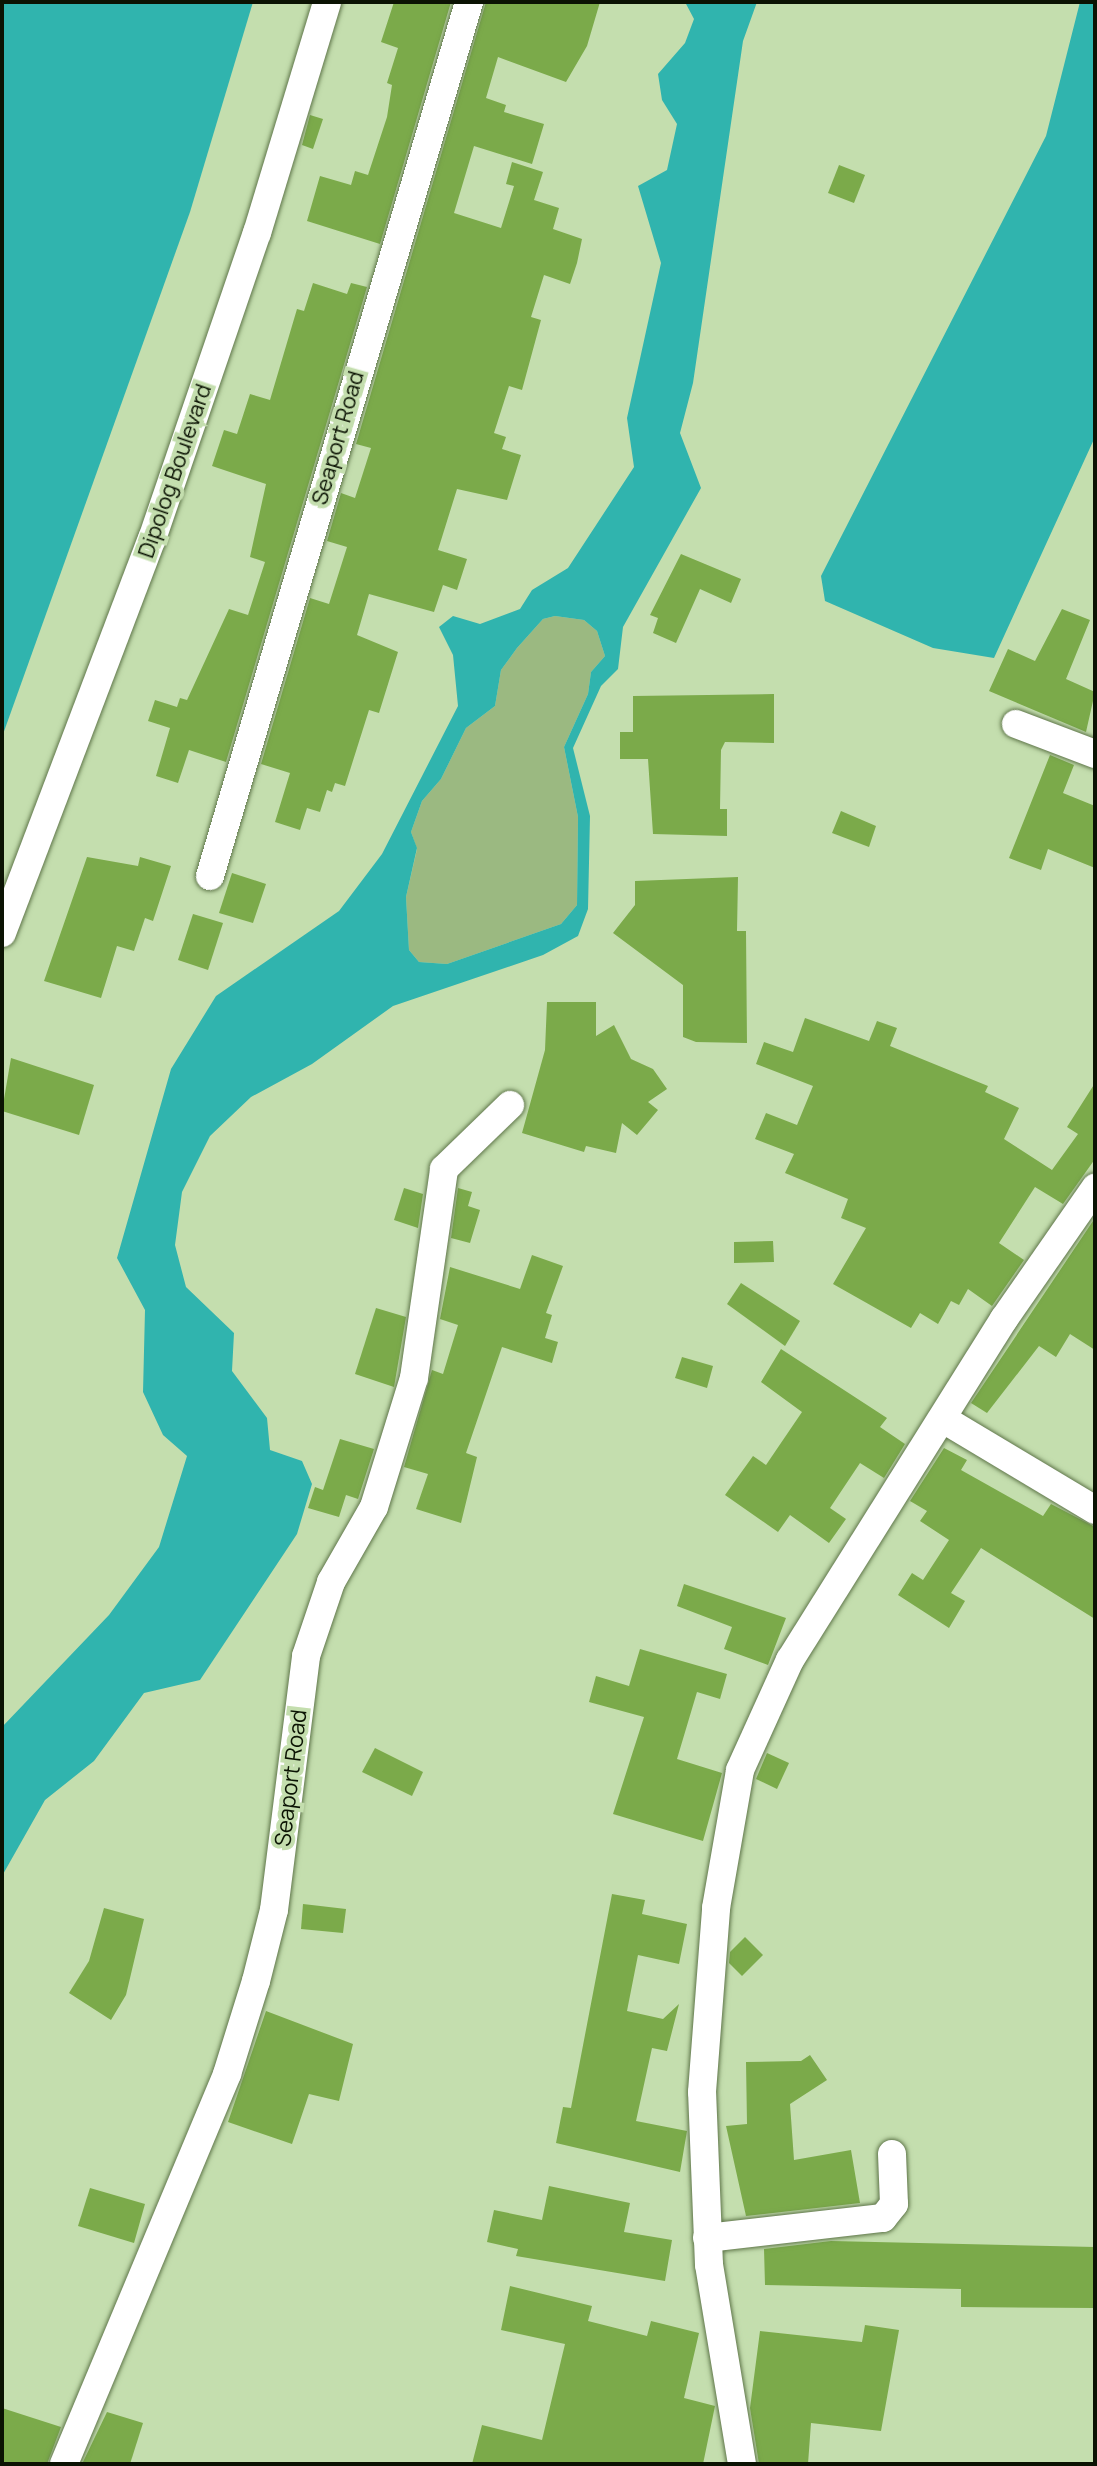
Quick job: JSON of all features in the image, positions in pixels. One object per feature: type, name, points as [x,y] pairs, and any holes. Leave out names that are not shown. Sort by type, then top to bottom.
[{"type":"street","name":"Dipolog Boulevard","points":[[2,933],[152,539],[257,233],[327,2]]},
{"type":"street","name":"Seaport Road","points":[[210,876],[469,2]]},
{"type":"street","points":[[1016,724],[1095,754]]},
{"type":"street","name":"Seaport Road","points":[[64,2464],[227,2074],[256,1981],[274,1910],[306,1656],[331,1582],[374,1507],[414,1378],[444,1169],[510,1105]]},
{"type":"street","points":[[742,2464],[707,2238],[705,2020],[727,1824],[740,1770],[790,1660],[1095,1188]]},
{"type":"street","points":[[943,1419],[1095,1510]]},
{"type":"street","points":[[707,2238],[883,2218],[894,2204],[892,2154]]},
{"type":"green space","points":[[555,616],[584,620],[597,631],[605,656],[591,672],[588,694],[564,747],[578,817],[577,905],[561,924],[447,964],[419,962],[409,950],[406,897],[417,849],[411,832],[422,801],[441,779],[466,728],[495,706],[501,670],[543,619]]},
{"type":"water","points":[[2,2],[253,2],[190,212],[2,737]]},
{"type":"water","points":[[685,2],[757,2],[743,41],[693,383],[680,433],[701,488],[623,627],[618,669],[601,686],[573,748],[590,816],[588,909],[578,936],[543,955],[393,1006],[312,1064],[251,1097],[210,1136],[182,1192],[175,1245],[186,1287],[234,1333],[232,1371],[267,1418],[270,1450],[302,1461],[312,1484],[297,1534],[200,1680],[144,1693],[94,1761],[45,1800],[2,1876],[2,1727],[109,1615],[159,1547],[187,1456],[163,1435],[143,1392],[145,1310],[117,1258],[171,1069],[216,996],[339,911],[382,854],[458,706],[453,655],[439,627],[453,616],[480,624],[520,609],[532,590],[568,568],[634,467],[627,418],[661,263],[638,186],[667,170],[677,124],[662,100],[658,74],[685,43],[694,19]],"holes":[[[555,616],[584,620],[597,631],[605,656],[591,672],[588,694],[564,747],[578,817],[577,905],[561,924],[447,964],[419,962],[409,950],[406,897],[417,848],[411,832],[422,801],[441,779],[466,728],[495,706],[501,670],[517,648],[543,619]]]},
{"type":"water","points":[[1080,2],[1095,2],[1095,437],[994,658],[933,648],[825,601],[821,576],[1046,136]]},
{"type":"building","points":[[394,2],[451,2],[380,244],[307,221],[320,176],[351,185],[355,171],[368,175],[387,117],[392,85],[387,83],[398,48],[381,42]]},
{"type":"building","points":[[486,2],[600,2],[587,46],[566,82],[498,57],[486,98],[506,105],[504,112],[544,124],[532,164],[474,146],[454,213],[501,228],[514,186],[506,184],[512,162],[543,172],[534,200],[559,208],[553,229],[582,239],[577,263],[570,284],[544,275],[531,317],[541,320],[522,390],[509,386],[494,433],[506,437],[502,449],[521,455],[507,500],[457,489],[438,550],[467,559],[457,590],[443,585],[434,612],[369,594],[357,635],[398,652],[379,713],[369,710],[345,786],[335,783],[332,792],[327,790],[320,812],[307,808],[300,830],[275,822],[290,773],[261,764],[310,598],[329,604],[347,547],[327,541],[341,493],[355,498],[371,448],[356,444]]},
{"type":"building","points":[[310,115],[323,119],[313,149],[302,145]]},
{"type":"building","points":[[839,165],[865,175],[854,203],[828,193]]},
{"type":"building","points":[[313,283],[347,294],[351,283],[367,287],[226,762],[189,750],[178,783],[156,776],[170,728],[148,721],[155,700],[177,707],[180,698],[187,700],[229,609],[248,615],[265,562],[250,557],[266,484],[212,466],[224,430],[237,434],[250,394],[270,400],[297,309],[304,311]]},
{"type":"building","points":[[681,554],[741,579],[731,603],[700,589],[676,643],[653,633],[658,618],[650,615]]},
{"type":"building","points":[[1062,609],[1090,620],[1066,679],[1095,692],[1086,732],[989,691],[1008,649],[1035,661]]},
{"type":"building","points":[[774,694],[774,743],[725,742],[721,750],[720,809],[727,809],[727,836],[653,834],[648,759],[620,759],[620,732],[633,732],[633,696]]},
{"type":"building","points":[[1050,755],[1074,765],[1063,793],[1095,806],[1095,868],[1048,849],[1041,870],[1009,858]]},
{"type":"building","points":[[841,811],[876,826],[869,847],[832,833]]},
{"type":"building","points":[[87,857],[138,866],[140,857],[171,866],[153,921],[145,918],[134,951],[117,946],[101,998],[44,981]]},
{"type":"building","points":[[232,873],[266,884],[253,923],[219,913]]},
{"type":"building","points":[[738,877],[737,931],[746,931],[747,1043],[696,1042],[683,1037],[683,985],[613,933],[635,905],[635,881]]},
{"type":"building","points":[[193,914],[223,923],[208,970],[178,960]]},
{"type":"building","points":[[547,1002],[596,1002],[596,1036],[614,1025],[631,1059],[653,1069],[667,1089],[648,1102],[658,1110],[637,1135],[622,1123],[616,1153],[586,1146],[584,1152],[522,1133],[545,1050]]},
{"type":"building","points":[[805,1018],[869,1041],[877,1021],[897,1028],[890,1046],[988,1086],[985,1092],[1019,1108],[1004,1139],[1052,1170],[1078,1134],[1067,1127],[1095,1083],[1095,1159],[1063,1204],[1035,1187],[999,1243],[1024,1260],[992,1306],[968,1289],[959,1305],[951,1301],[938,1324],[920,1313],[911,1328],[833,1284],[866,1228],[841,1218],[848,1199],[785,1173],[794,1154],[755,1139],[766,1113],[797,1125],[813,1086],[756,1064],[764,1042],[793,1052]]},
{"type":"building","points":[[11,1058],[94,1085],[79,1135],[2,1111]]},
{"type":"building","points":[[404,1188],[423,1194],[418,1228],[394,1220]]},
{"type":"building","points":[[458,1188],[472,1192],[468,1206],[480,1210],[470,1243],[451,1238]]},
{"type":"building","points":[[1095,1218],[1095,1350],[1070,1334],[1056,1357],[1039,1346],[987,1413],[971,1403]]},
{"type":"building","points":[[773,1241],[774,1262],[734,1263],[734,1242]]},
{"type":"building","points":[[532,1255],[563,1266],[546,1313],[552,1315],[545,1338],[558,1342],[552,1363],[502,1347],[466,1453],[477,1457],[461,1523],[416,1509],[428,1474],[404,1467],[432,1370],[443,1374],[458,1325],[440,1319],[450,1267],[520,1289]]},
{"type":"building","points":[[741,1283],[800,1321],[785,1346],[727,1304]]},
{"type":"building","points":[[376,1308],[406,1317],[394,1387],[355,1374]]},
{"type":"building","points":[[781,1349],[887,1418],[880,1427],[905,1444],[884,1478],[860,1463],[830,1508],[846,1519],[829,1543],[790,1515],[778,1532],[725,1495],[753,1456],[766,1465],[802,1412],[761,1382]]},
{"type":"building","points":[[682,1357],[713,1366],[707,1388],[675,1378]]},
{"type":"building","points":[[340,1439],[374,1449],[358,1499],[346,1495],[339,1517],[308,1508],[315,1487],[323,1490]]},
{"type":"building","points":[[944,1448],[967,1460],[961,1470],[1043,1516],[1051,1504],[1095,1527],[1095,1619],[981,1548],[951,1593],[965,1601],[949,1628],[898,1595],[912,1573],[923,1580],[949,1540],[920,1521],[927,1511],[910,1501]]},
{"type":"building","points":[[684,1584],[786,1618],[768,1665],[724,1649],[732,1627],[677,1606]]},
{"type":"building","points":[[640,1649],[727,1674],[720,1699],[697,1692],[677,1759],[722,1773],[703,1841],[613,1814],[644,1717],[589,1702],[596,1676],[629,1686]]},
{"type":"building","points":[[375,1748],[423,1772],[412,1796],[362,1772]]},
{"type":"building","points":[[767,1753],[789,1763],[777,1789],[756,1779]]},
{"type":"building","points":[[612,1894],[645,1900],[642,1914],[687,1924],[679,1964],[638,1955],[627,2011],[663,2019],[679,2004],[667,2051],[652,2048],[636,2121],[687,2131],[680,2172],[556,2143],[563,2107],[571,2108]]},
{"type":"building","points":[[303,1904],[346,1909],[343,1933],[301,1929]]},
{"type":"building","points":[[104,1908],[144,1919],[126,1995],[111,2020],[69,1993],[89,1961]]},
{"type":"building","points":[[745,1937],[763,1955],[742,1976],[729,1963],[730,1952]]},
{"type":"building","points":[[266,2011],[353,2044],[339,2101],[309,2094],[292,2144],[228,2122]]},
{"type":"building","points":[[810,2055],[827,2080],[790,2104],[794,2160],[851,2150],[860,2203],[746,2216],[726,2126],[747,2124],[746,2062],[801,2061]]},
{"type":"building","points":[[549,2186],[630,2203],[624,2232],[672,2240],[665,2281],[516,2256],[518,2249],[487,2242],[494,2210],[542,2220]]},
{"type":"building","points":[[90,2188],[145,2204],[134,2243],[78,2226]]},
{"type":"building","points":[[831,2241],[1095,2247],[1095,2308],[961,2307],[961,2289],[765,2285],[764,2249]]},
{"type":"building","points":[[510,2286],[592,2306],[588,2321],[647,2336],[651,2321],[699,2333],[684,2398],[715,2406],[703,2464],[472,2464],[482,2425],[542,2440],[565,2344],[501,2330]]},
{"type":"building","points":[[865,2325],[899,2330],[881,2431],[811,2423],[808,2464],[759,2464],[750,2408],[760,2331],[862,2342]]},
{"type":"building","points":[[2,2408],[61,2427],[47,2464],[2,2464]]},
{"type":"building","points":[[107,2412],[143,2423],[130,2464],[82,2464]]}]
